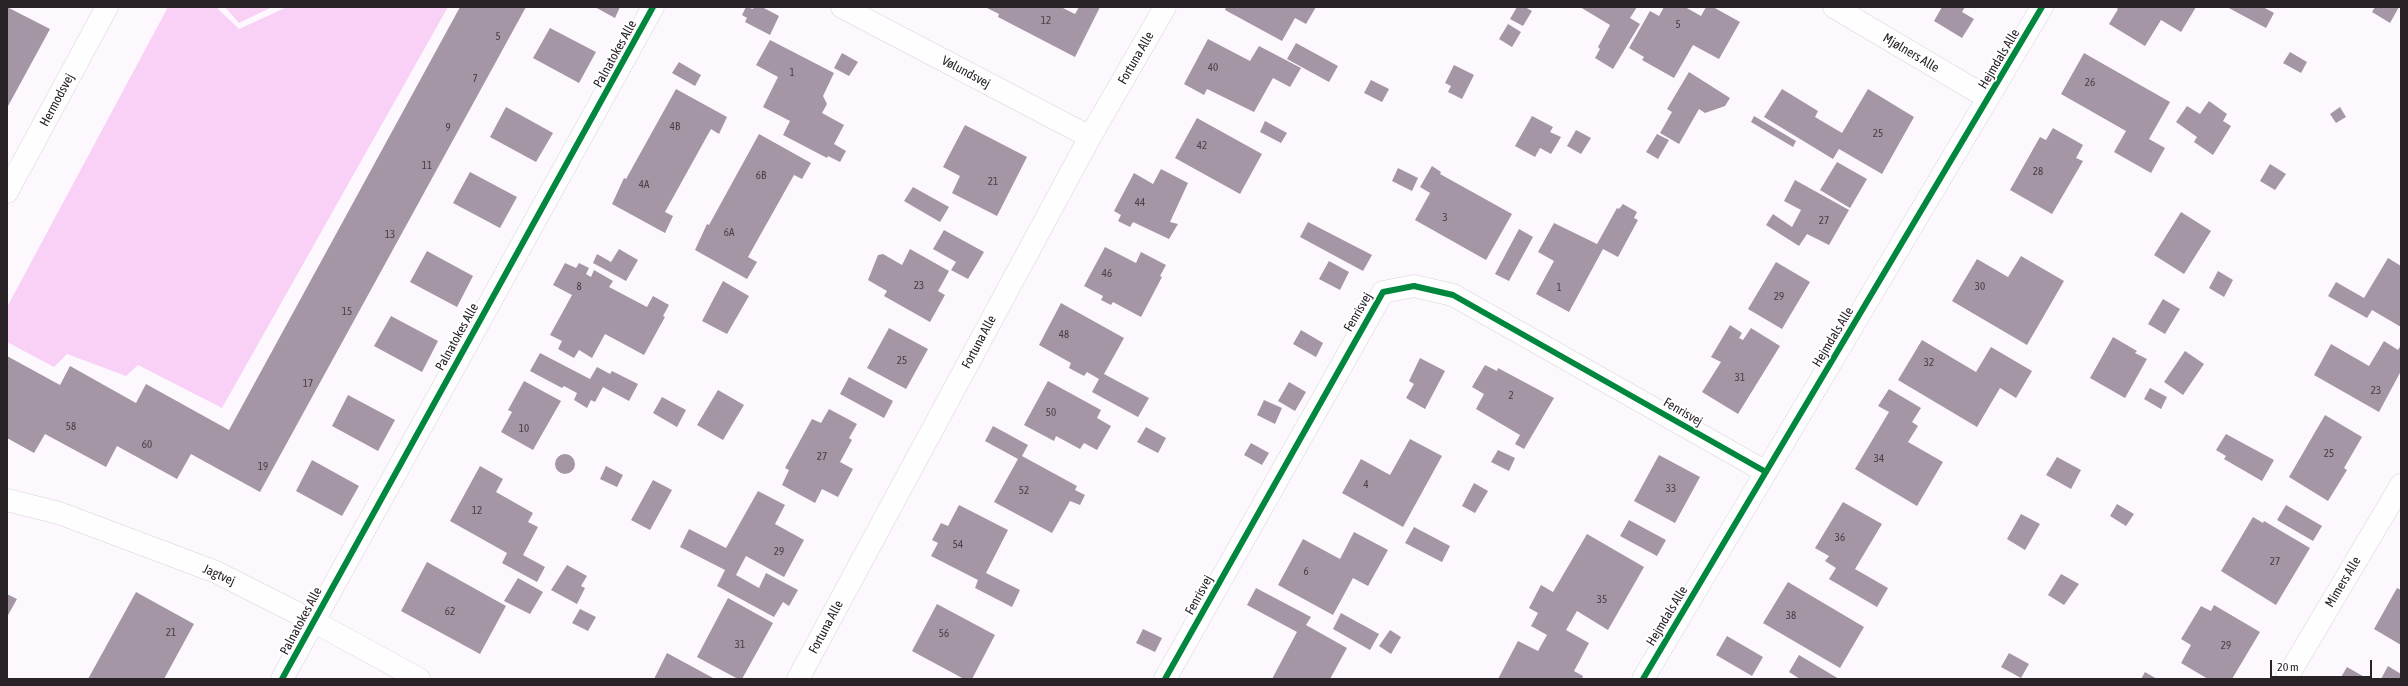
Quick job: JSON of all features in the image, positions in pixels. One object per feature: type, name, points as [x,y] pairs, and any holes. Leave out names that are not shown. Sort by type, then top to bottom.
[{"type":"street","name":"Hermodsvej","points":[[7,192],[107,7]]},
{"type":"street","name":"Palnatokes Alle","points":[[282,679],[653,7]]},
{"type":"street","name":"Vølundsvej","points":[[842,7],[1090,137]]},
{"type":"street","name":"Fortuna Alle","points":[[798,679],[1090,137],[1165,7]]},
{"type":"street","name":"Mjølners Alle","points":[[1834,7],[1988,98]]},
{"type":"street","name":"Hejmdals Alle","points":[[1643,679],[2042,7]]},
{"type":"street","name":"Fenrisvej","points":[[1165,679],[1383,292],[1414,286],[1453,295],[1766,472]]},
{"type":"street","name":"Mimers Alle","points":[[2286,679],[2401,485]]},
{"type":"street","name":"Jagtvej","points":[[7,500],[60,513],[216,572],[313,621],[419,679]]},
{"type":"shaded area","points":[[168,7],[216,7],[239,29],[287,7],[448,7],[222,408],[138,365],[126,376],[67,354],[54,367],[7,342],[7,307]]},
{"type":"shaded area","points":[[225,7],[272,7],[239,23]]},
{"type":"building","points":[[7,7],[50,29],[7,108]]},
{"type":"building","points":[[460,7],[526,7],[260,492],[191,454],[177,479],[117,446],[106,467],[45,434],[34,453],[7,438],[7,356],[60,385],[70,366],[136,403],[146,384],[229,430]]},
{"type":"building","points":[[595,7],[620,7],[615,18]]},
{"type":"building","points":[[746,7],[753,9],[754,7],[762,7],[779,16],[770,35],[745,22],[747,18],[742,15]]},
{"type":"building","points":[[985,7],[1061,7],[1075,14],[1079,7],[1100,7],[1075,57],[998,17],[999,14]]},
{"type":"building","points":[[1226,7],[1316,7],[1306,24],[1295,18],[1282,41],[1225,10]]},
{"type":"building","points":[[1517,7],[1525,7],[1532,11],[1523,26],[1510,19]]},
{"type":"building","points":[[1580,7],[1637,7],[1630,18],[1640,24],[1613,69],[1595,58],[1600,49],[1598,47],[1610,25]]},
{"type":"building","points":[[1664,7],[1685,7],[1701,16],[1706,7],[1713,7],[1740,22],[1719,59],[1693,45],[1674,78],[1642,60],[1644,57],[1629,48],[1650,11],[1659,16]]},
{"type":"building","points":[[1942,7],[1965,7],[1962,12],[1974,19],[1962,38],[1934,21]]},
{"type":"building","points":[[2115,7],[2196,7],[2181,32],[2161,20],[2145,46],[2109,24],[2118,9]]},
{"type":"building","points":[[2227,7],[2263,7],[2274,13],[2266,28]]},
{"type":"building","points":[[2375,7],[2399,7],[2390,23],[2372,12]]},
{"type":"building","points":[[1508,24],[1521,32],[1512,47],[1499,39]]},
{"type":"building","points":[[550,28],[596,52],[579,83],[533,58]]},
{"type":"building","points":[[1208,39],[1250,61],[1259,46],[1301,68],[1290,87],[1273,78],[1254,112],[1207,89],[1204,95],[1184,84]]},
{"type":"building","points":[[770,40],[834,73],[823,96],[827,104],[822,113],[844,125],[834,144],[846,151],[840,162],[828,156],[827,158],[783,135],[790,121],[763,107],[778,77],[756,65]]},
{"type":"building","points":[[1296,43],[1338,66],[1329,82],[1287,59]]},
{"type":"building","points":[[2290,52],[2307,62],[2301,73],[2283,63]]},
{"type":"building","points":[[842,53],[858,62],[849,76],[834,68]]},
{"type":"building","points":[[2084,53],[2170,102],[2149,139],[2165,148],[2151,173],[2114,152],[2126,131],[2061,94]]},
{"type":"building","points":[[679,62],[701,75],[695,86],[672,73]]},
{"type":"building","points":[[1454,65],[1474,75],[1462,99],[1448,92],[1451,86],[1445,83]]},
{"type":"building","points":[[1689,72],[1730,98],[1725,106],[1705,113],[1699,109],[1679,144],[1660,133],[1672,112],[1667,109]]},
{"type":"building","points":[[1371,80],[1389,89],[1382,102],[1364,93]]},
{"type":"building","points":[[676,89],[727,117],[719,134],[711,129],[665,212],[673,216],[665,233],[612,204],[624,178],[626,179]]},
{"type":"building","points":[[1782,89],[1818,111],[1815,117],[1842,133],[1868,89],[1914,117],[1882,174],[1839,149],[1833,159],[1764,117]]},
{"type":"building","points":[[2209,101],[2227,114],[2223,121],[2231,126],[2213,155],[2194,142],[2197,137],[2176,122],[2187,106],[2200,114]]},
{"type":"building","points":[[506,107],[553,133],[536,162],[490,137]]},
{"type":"building","points":[[2340,107],[2346,117],[2336,123],[2330,114]]},
{"type":"building","points":[[1532,116],[1553,127],[1550,132],[1561,137],[1551,154],[1540,148],[1535,157],[1515,146]]},
{"type":"building","points":[[1754,116],[1796,141],[1793,147],[1751,122]]},
{"type":"building","points":[[1197,118],[1262,154],[1240,194],[1175,158]]},
{"type":"building","points":[[1265,121],[1287,133],[1281,143],[1260,132]]},
{"type":"building","points":[[965,125],[1027,157],[997,216],[952,193],[960,176],[943,167]]},
{"type":"building","points":[[2053,128],[2083,145],[2076,158],[2083,161],[2052,214],[2010,190],[2040,137],[2046,140]]},
{"type":"building","points":[[1576,130],[1591,138],[1581,154],[1567,146]]},
{"type":"building","points":[[759,134],[811,163],[802,179],[794,175],[748,257],[757,262],[747,279],[695,250],[707,224],[709,225]]},
{"type":"building","points":[[1657,134],[1669,140],[1658,159],[1646,152]]},
{"type":"building","points":[[1837,162],[1867,179],[1850,208],[1820,190]]},
{"type":"building","points":[[2270,164],[2286,174],[2275,190],[2260,181]]},
{"type":"building","points":[[1432,166],[1441,172],[1440,174],[1512,214],[1486,260],[1415,220],[1430,193],[1420,187]]},
{"type":"building","points":[[1398,168],[1418,178],[1412,191],[1392,181]]},
{"type":"building","points":[[1161,169],[1188,183],[1170,222],[1178,224],[1169,239],[1133,222],[1130,227],[1118,221],[1121,215],[1114,211],[1134,173],[1153,184]]},
{"type":"building","points":[[470,172],[517,197],[500,228],[453,203]]},
{"type":"building","points":[[1795,180],[1849,210],[1829,245],[1807,234],[1799,246],[1766,225],[1773,214],[1792,227],[1801,210],[1784,201]]},
{"type":"building","points":[[913,187],[949,207],[940,222],[904,201]]},
{"type":"building","points":[[1623,204],[1637,212],[1634,218],[1638,220],[1618,257],[1603,249],[1569,312],[1536,294],[1554,261],[1538,252],[1554,223],[1597,244],[1617,208],[1619,209]]},
{"type":"building","points":[[2181,212],[2211,231],[2184,274],[2154,255]]},
{"type":"building","points":[[1308,222],[1372,255],[1363,271],[1300,237]]},
{"type":"building","points":[[1519,229],[1533,237],[1509,281],[1495,274]]},
{"type":"building","points":[[944,230],[984,252],[968,279],[951,270],[956,262],[933,249]]},
{"type":"building","points":[[1105,247],[1136,263],[1141,252],[1166,265],[1160,276],[1162,277],[1141,317],[1113,302],[1111,305],[1101,300],[1103,296],[1084,286]]},
{"type":"building","points":[[619,249],[638,260],[626,281],[593,263],[597,254],[611,262]]},
{"type":"building","points":[[910,249],[949,271],[938,291],[945,295],[930,322],[884,296],[887,291],[868,280],[878,255],[883,254],[902,265]]},
{"type":"building","points":[[427,251],[473,276],[457,307],[410,282]]},
{"type":"building","points":[[2021,256],[2064,281],[2027,345],[1952,301],[1977,259],[2008,277]]},
{"type":"building","points":[[2388,258],[2401,266],[2401,327],[2372,310],[2367,318],[2328,296],[2336,282],[2364,298]]},
{"type":"building","points":[[1329,261],[1349,272],[1340,290],[1319,279]]},
{"type":"building","points":[[1776,262],[1810,282],[1782,329],[1748,309]]},
{"type":"building","points":[[565,263],[576,268],[579,263],[589,268],[586,274],[591,277],[594,270],[613,281],[609,287],[647,307],[653,296],[669,305],[663,316],[665,317],[644,355],[605,334],[592,358],[579,350],[574,358],[558,349],[562,341],[550,335],[572,295],[553,285]]},
{"type":"building","points":[[2218,271],[2233,280],[2224,297],[2209,288]]},
{"type":"building","points":[[723,281],[749,296],[727,334],[702,321]]},
{"type":"building","points":[[2163,299],[2180,309],[2165,334],[2148,324]]},
{"type":"building","points":[[1061,303],[1124,338],[1104,374],[1149,398],[1138,417],[1092,392],[1099,379],[1087,372],[1084,376],[1069,368],[1071,363],[1039,345]]},
{"type":"building","points":[[391,316],[438,341],[422,372],[374,346]]},
{"type":"building","points":[[1730,325],[1742,333],[1739,338],[1743,340],[1751,328],[1780,346],[1738,414],[1702,392],[1721,362],[1711,357]]},
{"type":"building","points":[[889,328],[928,349],[906,389],[867,368]]},
{"type":"building","points":[[1301,330],[1323,343],[1316,357],[1293,344]]},
{"type":"building","points":[[2113,337],[2137,351],[2135,353],[2147,359],[2125,398],[2090,378]]},
{"type":"building","points":[[1922,340],[1976,372],[1991,347],[2032,371],[2016,398],[2000,388],[1977,427],[1898,380]]},
{"type":"building","points":[[2384,341],[2398,350],[2401,345],[2401,371],[2379,412],[2314,375],[2331,344],[2369,366]]},
{"type":"building","points":[[2185,351],[2204,364],[2183,395],[2164,382]]},
{"type":"building","points":[[540,353],[590,379],[597,367],[610,374],[612,371],[638,384],[629,401],[603,387],[595,402],[591,400],[587,408],[574,400],[577,393],[564,386],[562,388],[530,371]]},
{"type":"building","points":[[1420,358],[1445,371],[1425,409],[1406,398],[1414,384],[1409,381]]},
{"type":"building","points":[[1485,365],[1497,371],[1498,368],[1554,398],[1524,449],[1515,444],[1520,435],[1476,409],[1484,394],[1472,387]]},
{"type":"building","points":[[849,377],[893,401],[884,418],[840,394]]},
{"type":"building","points":[[524,381],[561,401],[533,450],[501,432],[512,412],[508,410]]},
{"type":"building","points":[[1048,381],[1101,410],[1097,418],[1111,426],[1097,450],[1084,443],[1080,449],[1056,436],[1054,441],[1024,425]]},
{"type":"building","points":[[1289,382],[1306,392],[1295,411],[1278,401]]},
{"type":"building","points":[[2150,388],[2167,397],[2161,409],[2144,399]]},
{"type":"building","points":[[1889,389],[1921,408],[1912,422],[1918,426],[1908,442],[1943,462],[1917,506],[1855,469],[1889,412],[1878,406]]},
{"type":"building","points":[[718,390],[744,405],[723,440],[697,425]]},
{"type":"building","points":[[348,395],[395,420],[378,451],[332,426]]},
{"type":"building","points":[[662,397],[686,410],[677,427],[653,413]]},
{"type":"building","points":[[1264,400],[1282,408],[1275,424],[1257,415]]},
{"type":"building","points":[[829,409],[857,424],[849,438],[852,440],[840,462],[853,469],[838,497],[822,489],[815,503],[782,485],[789,470],[785,468],[812,419],[821,423]]},
{"type":"building","points":[[2325,415],[2362,437],[2344,468],[2347,470],[2328,501],[2289,477]]},
{"type":"building","points":[[993,426],[1028,445],[1022,456],[1077,486],[1075,490],[1085,495],[1080,505],[1070,501],[1052,533],[994,502],[1018,459],[985,441]]},
{"type":"building","points":[[1146,427],[1166,438],[1158,453],[1137,442]]},
{"type":"building","points":[[2226,434],[2274,460],[2262,481],[2224,459],[2226,456],[2216,450]]},
{"type":"building","points":[[1410,439],[1442,456],[1403,527],[1342,493],[1361,459],[1390,475]]},
{"type":"building","points":[[1251,443],[1269,453],[1262,465],[1244,455]]},
{"type":"building","points":[[1498,450],[1515,458],[1509,471],[1491,462]]},
{"type":"building","points":[[565,454],[572,457],[575,464],[572,471],[565,474],[558,471],[555,464],[558,457]]},
{"type":"building","points":[[1659,455],[1700,477],[1675,523],[1634,501]]},
{"type":"building","points":[[2057,457],[2081,470],[2071,489],[2046,475]]},
{"type":"building","points":[[312,460],[359,486],[342,516],[296,491]]},
{"type":"building","points":[[480,466],[503,479],[496,492],[533,513],[528,522],[538,527],[523,555],[545,567],[537,582],[502,563],[507,553],[450,521]]},
{"type":"building","points":[[606,466],[623,475],[617,487],[600,479]]},
{"type":"building","points":[[653,480],[672,490],[650,530],[631,520]]},
{"type":"building","points":[[1474,483],[1488,491],[1475,513],[1462,506]]},
{"type":"building","points":[[758,491],[785,505],[775,524],[804,540],[784,577],[746,556],[736,575],[759,588],[766,573],[798,590],[789,606],[783,602],[774,617],[717,586],[725,570],[680,547],[689,529],[726,548]]},
{"type":"building","points":[[1843,502],[1882,524],[1855,569],[1888,588],[1877,607],[1829,579],[1836,568],[1825,561],[1829,556],[1815,548]]},
{"type":"building","points":[[2117,504],[2134,514],[2126,526],[2110,516]]},
{"type":"building","points":[[959,505],[1008,530],[986,573],[1020,590],[1012,607],[975,588],[978,580],[931,556],[938,543],[932,540],[941,523],[948,526]]},
{"type":"building","points":[[2286,505],[2322,526],[2313,541],[2277,520]]},
{"type":"building","points":[[2021,514],[2040,524],[2025,550],[2007,539]]},
{"type":"building","points":[[2253,517],[2263,523],[2264,521],[2310,548],[2276,605],[2221,571]]},
{"type":"building","points":[[1629,520],[1666,540],[1657,556],[1620,536]]},
{"type":"building","points":[[1414,527],[1450,546],[1442,562],[1405,543]]},
{"type":"building","points":[[1354,532],[1388,550],[1368,586],[1353,578],[1333,615],[1278,585],[1303,539],[1340,559]]},
{"type":"building","points":[[1587,534],[1644,567],[1608,630],[1577,611],[1566,630],[1589,643],[1574,671],[1583,676],[1582,679],[1498,679],[1518,641],[1538,651],[1547,635],[1531,626],[1538,613],[1529,608],[1541,585],[1553,592]]},
{"type":"building","points":[[427,562],[506,606],[480,654],[401,611]]},
{"type":"building","points":[[567,565],[587,576],[581,586],[585,588],[577,604],[551,590]]},
{"type":"building","points":[[2061,574],[2079,584],[2064,605],[2048,595]]},
{"type":"building","points":[[518,578],[543,592],[530,614],[504,601]]},
{"type":"building","points":[[1788,582],[1864,627],[1840,668],[1763,623]]},
{"type":"building","points":[[1256,588],[1311,617],[1306,625],[1347,648],[1330,679],[1272,679],[1297,632],[1247,605]]},
{"type":"building","points":[[2397,588],[2401,590],[2401,645],[2374,629]]},
{"type":"building","points":[[136,592],[194,624],[164,679],[88,679]]},
{"type":"building","points":[[7,594],[17,599],[7,617]]},
{"type":"building","points":[[728,598],[773,623],[742,679],[738,679],[697,657]]},
{"type":"building","points":[[937,604],[995,635],[972,679],[964,679],[912,651]]},
{"type":"building","points":[[2214,605],[2260,632],[2232,679],[2208,679],[2181,663],[2191,645],[2181,639],[2201,606],[2211,611]]},
{"type":"building","points":[[580,609],[596,617],[588,631],[572,623]]},
{"type":"building","points":[[1341,613],[1379,634],[1370,650],[1333,629]]},
{"type":"building","points":[[1143,629],[1162,638],[1155,652],[1136,643]]},
{"type":"building","points":[[1390,630],[1401,637],[1391,654],[1379,646]]},
{"type":"building","points":[[1727,636],[1763,657],[1752,676],[1716,655]]},
{"type":"building","points":[[667,653],[715,679],[654,679]]},
{"type":"building","points":[[2009,653],[2029,664],[2021,678],[2001,667]]},
{"type":"building","points":[[1799,655],[1839,679],[1800,679],[1789,672]]},
{"type":"building","points":[[2388,666],[2401,674],[2401,679],[2381,679]]},
{"type":"building","points":[[2347,667],[2368,679],[2340,679]]},
{"type":"building","points":[[2145,672],[2157,679],[2141,679]]},
{"type":"cycle path","points":[[282,679],[653,7]]},
{"type":"cycle path","points":[[1643,679],[2042,7]]},
{"type":"cycle path","points":[[1165,679],[1383,292],[1414,286],[1453,295],[1766,472]]}]
